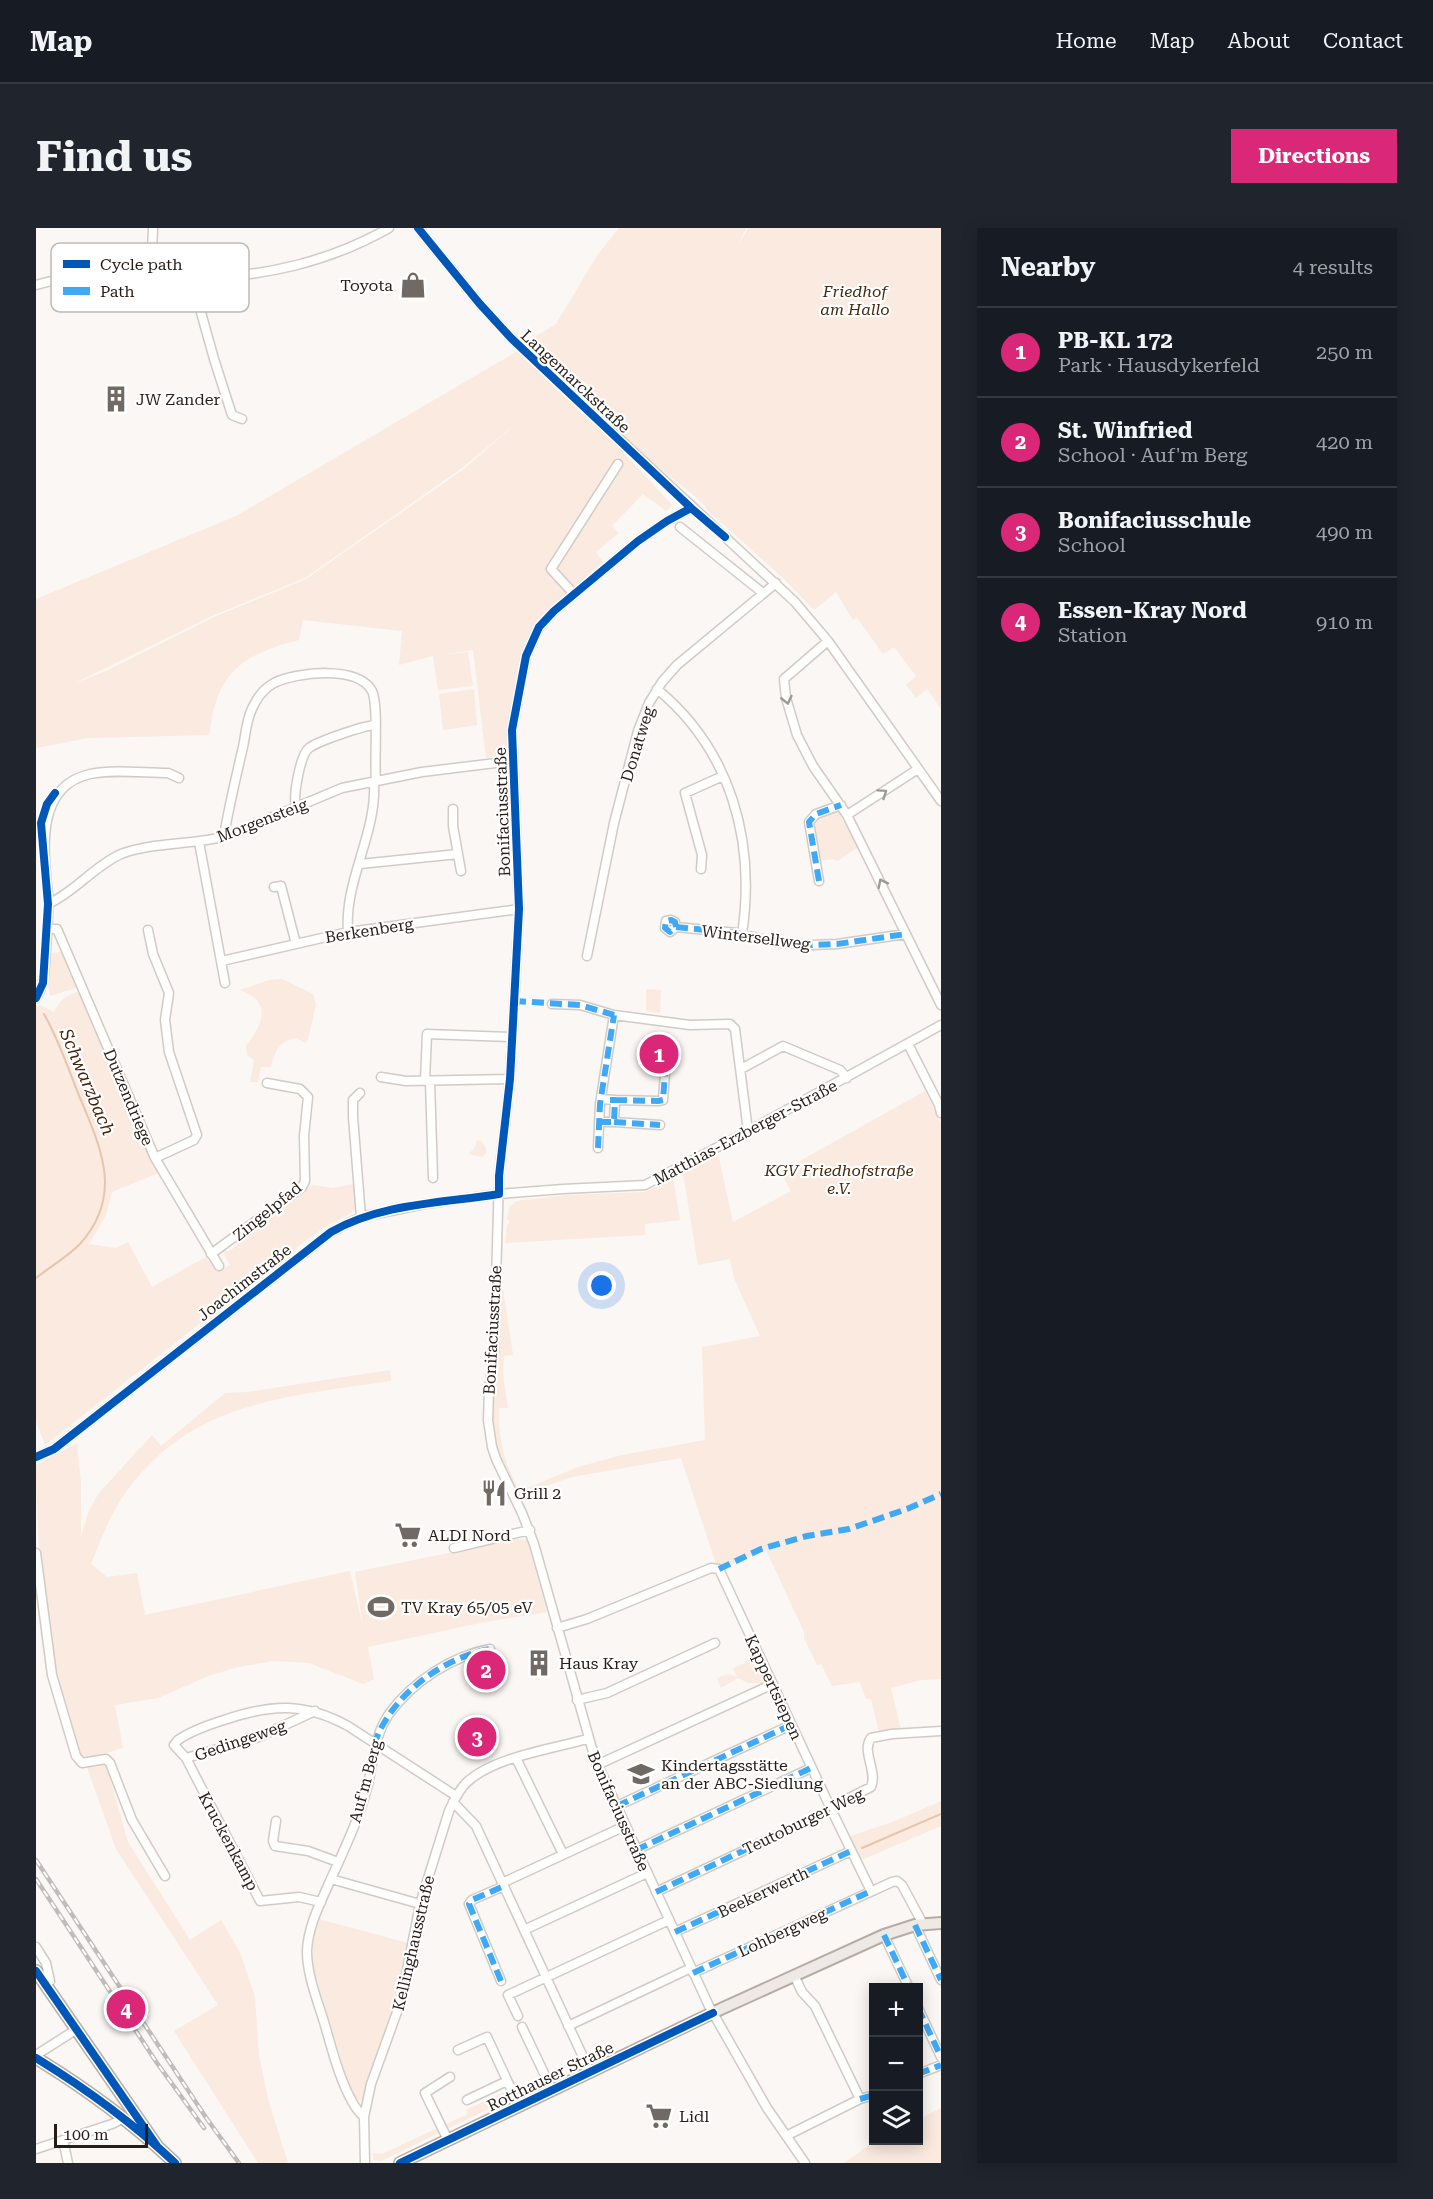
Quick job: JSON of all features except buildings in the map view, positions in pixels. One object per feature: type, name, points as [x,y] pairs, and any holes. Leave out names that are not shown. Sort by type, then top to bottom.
[{"type":"main road","name":"Rotthauser Straße","points":[[400,2163],[713,2013],[884,1935],[919,1925],[941,1923]]},
{"type":"main road","points":[[36,1960],[75,2019],[77,2029]]},
{"type":"main road","points":[[36,1971],[156,2146]]},
{"type":"main road","points":[[36,2056],[125,2120],[175,2163]]},
{"type":"main road","points":[[95,2098],[101,2100],[110,2098],[113,2085]]},
{"type":"main road","points":[[113,2085],[125,2120]]},
{"type":"street","points":[[152,243],[153,228]]},
{"type":"street","points":[[249,274],[299,264],[345,250],[389,228]]},
{"type":"street","name":"Langemarckstraße","points":[[418,228],[479,303],[511,338],[691,508],[776,583],[801,609],[828,641],[941,801]]},
{"type":"street","points":[[36,285],[51,282]]},
{"type":"street","points":[[201,312],[232,415],[242,419]]},
{"type":"street","points":[[574,594],[551,569],[618,464]]},
{"type":"street","name":"Bonifaciusstraße","points":[[691,508],[638,541],[574,594],[547,619],[532,640],[526,656],[512,730],[519,909],[510,1079],[499,1176],[494,1351],[488,1406],[490,1435],[496,1459],[530,1530],[587,1739],[597,1765],[713,2013],[767,2108],[805,2163]]},
{"type":"street","points":[[680,527],[763,593]]},
{"type":"street","name":"Donatweg","points":[[587,956],[614,823],[643,716],[657,688],[677,665],[776,583]]},
{"type":"street","points":[[828,641],[784,679],[783,685],[797,735],[813,766],[847,815],[941,1005]]},
{"type":"street","points":[[224,836],[251,711],[262,692],[285,679],[310,674],[337,674],[362,680],[373,692],[375,782],[373,817],[348,907],[348,932]]},
{"type":"street","points":[[657,688],[678,708],[700,735],[723,776],[738,818],[747,881],[742,934]]},
{"type":"street","points":[[296,806],[295,794],[304,755],[309,748],[375,725]]},
{"type":"street","name":"Morgensteig","points":[[48,904],[61,897],[102,865],[122,854],[224,836],[342,788],[422,772],[512,761]]},
{"type":"street","points":[[847,815],[918,769]]},
{"type":"street","points":[[36,998],[43,984],[47,929],[48,904],[40,824],[47,804],[62,786],[80,777],[99,773],[168,773],[179,778]]},
{"type":"street","points":[[701,869],[702,855],[685,793],[723,776]]},
{"type":"street","points":[[819,881],[809,822],[816,814],[839,802]]},
{"type":"street","points":[[453,809],[453,826],[461,871]]},
{"type":"street","points":[[199,842],[225,983]]},
{"type":"street","points":[[360,864],[458,854]]},
{"type":"street","points":[[274,888],[282,886],[296,944]]},
{"type":"street","name":"Berkenberg","points":[[222,961],[348,932],[519,909]]},
{"type":"street","name":"Wintersellweg","points":[[676,927],[742,934],[774,942],[811,945],[837,944],[906,934]]},
{"type":"street","name":"Dutzendriege","points":[[47,929],[57,929],[155,1158],[219,1266]]},
{"type":"street","points":[[148,930],[153,954],[169,993],[165,1020],[169,1052],[197,1135],[194,1140],[155,1158]]},
{"type":"street","points":[[552,1004],[591,1007],[614,1014],[694,1025],[730,1024],[735,1029],[748,1131]]},
{"type":"street","points":[[598,1148],[601,1099],[614,1014]]},
{"type":"street","name":"Matthias-Erzberger-Straße","points":[[499,1194],[645,1185],[847,1078],[941,1025]]},
{"type":"street","points":[[433,1178],[427,1034],[512,1037]]},
{"type":"street","points":[[908,1044],[941,1113]]},
{"type":"street","points":[[741,1069],[783,1046],[840,1070],[847,1078]]},
{"type":"street","points":[[601,1099],[663,1100],[666,1060]]},
{"type":"street","points":[[381,1077],[399,1081],[510,1079]]},
{"type":"street","name":"Zingelpfad","points":[[212,1254],[302,1187],[306,1181],[304,1136],[308,1097],[300,1089],[267,1083]]},
{"type":"street","points":[[360,1093],[354,1100],[353,1117],[361,1217]]},
{"type":"street","points":[[614,1122],[615,1100]]},
{"type":"street","points":[[599,1122],[660,1125]]},
{"type":"street","name":"Joachimstraße","points":[[36,1457],[54,1449],[331,1232],[361,1217],[425,1204],[499,1194]]},
{"type":"street","points":[[454,1548],[530,1530]]},
{"type":"street","points":[[36,1553],[52,1675],[76,1756],[82,1762],[106,1759],[110,1764],[132,1820],[165,1876]]},
{"type":"street","name":"Kappertsiepen","points":[[557,1628],[587,1619],[714,1567],[721,1572],[871,1891]]},
{"type":"street","points":[[577,1700],[617,1689],[715,1643]]},
{"type":"street","name":"Auf'm Berg","points":[[364,2117],[354,2106],[335,2058],[310,1976],[308,1940],[363,1800],[374,1745],[389,1714],[424,1680],[456,1660],[490,1649]]},
{"type":"street","points":[[597,1765],[772,1684]]},
{"type":"street","name":"Gedingeweg","points":[[315,1711],[259,1737],[186,1758],[174,1745],[178,1740],[210,1724],[262,1708],[286,1707],[315,1711],[348,1726],[454,1799],[476,1826],[590,2072]]},
{"type":"street","points":[[616,1806],[791,1725]]},
{"type":"street","name":"Teutoburger Weg","points":[[656,1892],[831,1809],[871,1787],[874,1778],[867,1745],[871,1738],[892,1734],[941,1731]]},
{"type":"street","name":"Kellinghausstraße","points":[[364,2163],[364,2117],[376,2067],[401,2001],[420,1904],[454,1799],[466,1783],[492,1766],[587,1739]]},
{"type":"street","name":"Kruckenkamp","points":[[186,1758],[260,1901],[299,1897],[321,1902]]},
{"type":"street","points":[[516,1758],[563,1854]]},
{"type":"street","points":[[636,1850],[811,1767]]},
{"type":"street","points":[[276,1821],[273,1841],[275,1846],[308,1851],[338,1862]]},
{"type":"street","points":[[501,1981],[469,1904],[472,1900],[563,1854],[626,1826]]},
{"type":"street","name":"Beekerwerth","points":[[675,1932],[851,1851]]},
{"type":"street","points":[[524,1930],[647,1873]]},
{"type":"street","points":[[331,1879],[420,1904]]},
{"type":"street","points":[[871,1891],[897,1881],[906,1891],[941,1980]]},
{"type":"street","name":"Lohbergweg","points":[[568,2026],[871,1891]]},
{"type":"street","points":[[518,2016],[508,1995],[669,1920]]},
{"type":"street","points":[[884,1935],[907,1983]]},
{"type":"street","points":[[36,1947],[46,1963],[50,1981]]},
{"type":"street","points":[[794,1975],[802,1992],[815,2006],[860,2099]]},
{"type":"street","points":[[923,2018],[941,2056]]},
{"type":"street","name":"Rotthauser Straße","points":[[522,2027],[552,2090]]},
{"type":"street","points":[[36,2056],[77,2029]]},
{"type":"street","name":"Rotthauser Straße","points":[[458,2050],[487,2037],[519,2106]]},
{"type":"street","points":[[923,2072],[941,2065]]},
{"type":"street","points":[[448,2140],[424,2093],[450,2077]]},
{"type":"street","name":"Rotthauser Straße","points":[[467,2100],[507,2081]]},
{"type":"street","points":[[786,2136],[869,2096]]},
{"type":"street","points":[[36,2149],[125,2120]]},
{"type":"street","points":[[63,2140],[68,2163]]},
{"type":"green space","name":"Friedhof am Hallo","points":[[619,228],[746,228],[737,248],[748,228],[941,228],[941,709],[927,689],[916,698],[906,685],[916,676],[894,647],[883,654],[857,618],[853,620],[836,592],[814,610],[697,498],[607,426],[562,385],[528,341],[556,324],[598,254]]},
{"type":"green space","points":[[521,349],[570,394],[672,505],[666,511],[643,494],[612,526],[619,533],[596,552],[603,562],[538,619],[527,639],[521,657],[508,731],[507,754],[486,758],[473,650],[441,655],[468,652],[473,686],[438,690],[433,656],[399,665],[402,631],[303,620],[299,640],[272,648],[248,659],[229,677],[221,688],[216,702],[209,735],[88,738],[36,748],[36,599],[236,516]],"holes":[[[520,420],[464,469],[306,579],[214,617],[106,671],[73,684],[214,615],[305,578],[462,468]]]},
{"type":"green space","points":[[474,689],[477,725],[443,730],[439,694]]},
{"type":"green space","points":[[837,810],[858,847],[838,861],[833,859],[818,861],[812,820]]},
{"type":"green space","points":[[61,952],[76,988],[50,996],[48,985],[50,953]]},
{"type":"green space","points":[[282,979],[313,994],[316,1005],[308,1039],[306,1043],[296,1038],[281,1044],[271,1067],[261,1067],[258,1082],[250,1082],[254,1060],[247,1055],[246,1046],[257,1030],[262,1014],[257,1001],[240,990],[269,980]]},
{"type":"green space","points":[[646,989],[661,990],[660,1013],[646,1011]]},
{"type":"green space","points":[[83,990],[161,1172],[112,1192],[106,1215],[89,1244],[116,1248],[128,1242],[152,1287],[206,1257],[217,1272],[230,1265],[223,1252],[224,1249],[228,1252],[237,1246],[236,1241],[290,1199],[313,1185],[333,1188],[353,1184],[356,1207],[353,1212],[305,1241],[45,1445],[36,1421],[36,1006],[40,1005],[54,1012],[59,1003]]},
{"type":"green space","name":"KGV Friedhofstraße e.V.","points":[[925,1091],[941,1123],[941,1679],[921,1680],[891,1688],[901,1730],[879,1732],[871,1699],[866,1699],[860,1682],[832,1686],[821,1664],[817,1665],[766,1550],[721,1569],[717,1567],[681,1458],[572,1477],[519,1495],[502,1471],[489,1420],[498,1255],[513,1355],[504,1356],[503,1374],[508,1408],[499,1408],[500,1430],[506,1461],[520,1491],[578,1467],[622,1455],[705,1440],[702,1347],[760,1336],[734,1278],[730,1259],[698,1265],[683,1173],[718,1154],[733,1222],[791,1191],[780,1172]]},
{"type":"green space","points":[[477,1140],[482,1142],[486,1148],[486,1153],[482,1157],[469,1154]]},
{"type":"green space","points":[[673,1178],[680,1220],[645,1224],[645,1235],[505,1243],[509,1224],[507,1220],[509,1208],[516,1201],[568,1195],[645,1192]]},
{"type":"green space","points":[[390,1370],[391,1381],[273,1400],[237,1410],[203,1425],[171,1445],[143,1471],[117,1506],[91,1564],[107,1577],[137,1573],[145,1615],[350,1571],[363,1627],[355,1572],[518,1539],[527,1540],[547,1612],[485,1622],[368,1647],[374,1679],[363,1684],[309,1663],[273,1661],[238,1667],[208,1676],[158,1698],[115,1705],[123,1748],[103,1754],[128,1842],[190,1940],[221,1920],[240,1952],[255,1997],[259,2055],[268,2099],[288,2163],[258,2163],[174,2031],[218,2005],[116,1849],[84,1759],[78,1753],[61,1691],[50,1636],[39,1549],[36,1465],[77,1443],[81,1484],[81,1537],[89,1510],[99,1493],[152,1435],[161,1446],[225,1393],[248,1392]]},
{"type":"green space","points":[[754,1659],[765,1683],[748,1683],[738,1678],[721,1688],[717,1678],[728,1674],[737,1677],[733,1668]]},
{"type":"green space","points":[[941,1801],[941,1826],[859,1861],[848,1837],[895,1821]]},
{"type":"green space","points":[[319,1919],[408,1943],[400,1983],[361,2101],[355,2099],[345,2074],[313,1966],[313,1942]]},
{"type":"green space","points":[[506,2091],[513,2097],[381,2161],[374,2160],[372,2153],[382,2154],[468,2114],[466,2110]]},
{"type":"green space","points":[[941,2108],[941,2163],[844,2163],[869,2145],[923,2145],[923,2117]]},
{"type":"waterway","name":"Schwarzbach","points":[[36,1278],[80,1244],[93,1226],[101,1208],[105,1190],[101,1154],[95,1136],[59,1045],[44,1014]]},
{"type":"waterway","name":"Schwarzbach","points":[[862,1848],[941,1814]]},
{"type":"railway","points":[[36,1860],[207,2119],[239,2163]]},
{"type":"railway","points":[[36,1879],[157,2063],[204,2128]]},
{"type":"marked path","points":[[819,881],[809,822],[816,814],[841,805]]},
{"type":"marked path","points":[[676,927],[675,922],[666,921],[665,928],[670,932],[676,927],[737,933],[774,942],[811,945],[837,944],[906,934]]},
{"type":"marked path","points":[[514,1001],[580,1005],[614,1015],[619,1014]]},
{"type":"marked path","points":[[598,1148],[600,1104],[614,1015]]},
{"type":"marked path","points":[[615,1100],[663,1100],[666,1060]]},
{"type":"marked path","points":[[599,1122],[614,1122],[615,1100],[610,1100]]},
{"type":"marked path","points":[[614,1122],[660,1125]]},
{"type":"marked path","points":[[719,1569],[761,1549],[807,1536],[849,1529],[907,1509],[941,1494]]},
{"type":"marked path","points":[[374,1745],[392,1711],[420,1682],[436,1670],[454,1661],[490,1649]]},
{"type":"marked path","points":[[617,1806],[791,1725]]},
{"type":"marked path","points":[[636,1850],[811,1768]]},
{"type":"marked path","points":[[656,1892],[831,1809]]},
{"type":"marked path","points":[[675,1932],[851,1851]]},
{"type":"marked path","points":[[501,1981],[469,1904],[472,1900],[504,1886]]},
{"type":"marked path","points":[[693,1973],[871,1891]]},
{"type":"marked path","points":[[915,1925],[941,1980]]},
{"type":"marked path","points":[[884,1935],[907,1983]]},
{"type":"marked path","points":[[923,2019],[941,2057]]},
{"type":"marked path","points":[[923,2072],[941,2065]]},
{"type":"marked path","points":[[860,2099],[869,2096]]},
{"type":"cycle path","points":[[418,228],[479,303],[511,338],[691,508],[725,537]]},
{"type":"cycle path","points":[[36,1457],[54,1449],[331,1232],[351,1222],[392,1210],[499,1194],[510,1079],[519,909],[512,730],[526,656],[539,627],[554,611],[638,541],[691,508]]},
{"type":"cycle path","points":[[36,998],[43,983],[48,904],[41,823],[47,804],[55,793]]},
{"type":"cycle path","points":[[36,1971],[157,2146]]},
{"type":"cycle path","points":[[400,2163],[713,2013]]},
{"type":"cycle path","points":[[36,2058],[108,2107],[175,2163]]},
{"type":"place","name":"Toyota","points":[[413,285]]},
{"type":"place","name":"JW Zander","points":[[116,399]]},
{"type":"place","name":"PB-KL 172","points":[[659,1054]]},
{"type":"place","name":"Grill 2","points":[[494,1493]]},
{"type":"place","name":"ALDI Nord","points":[[408,1535]]},
{"type":"place","name":"TV Kray 65/05 eV","points":[[381,1607]]},
{"type":"place","name":"Haus Kray","points":[[539,1663]]},
{"type":"place","name":"St. Winfried","points":[[486,1670]]},
{"type":"place","name":"Bonifaciusschule","points":[[477,1737]]},
{"type":"place","name":"Kindertagsstätte an der ABC-Siedlung","points":[[641,1774]]},
{"type":"place","name":"Essen-Kray Nord","points":[[126,2009]]},
{"type":"place","name":"Lidl","points":[[659,2116]]}]
